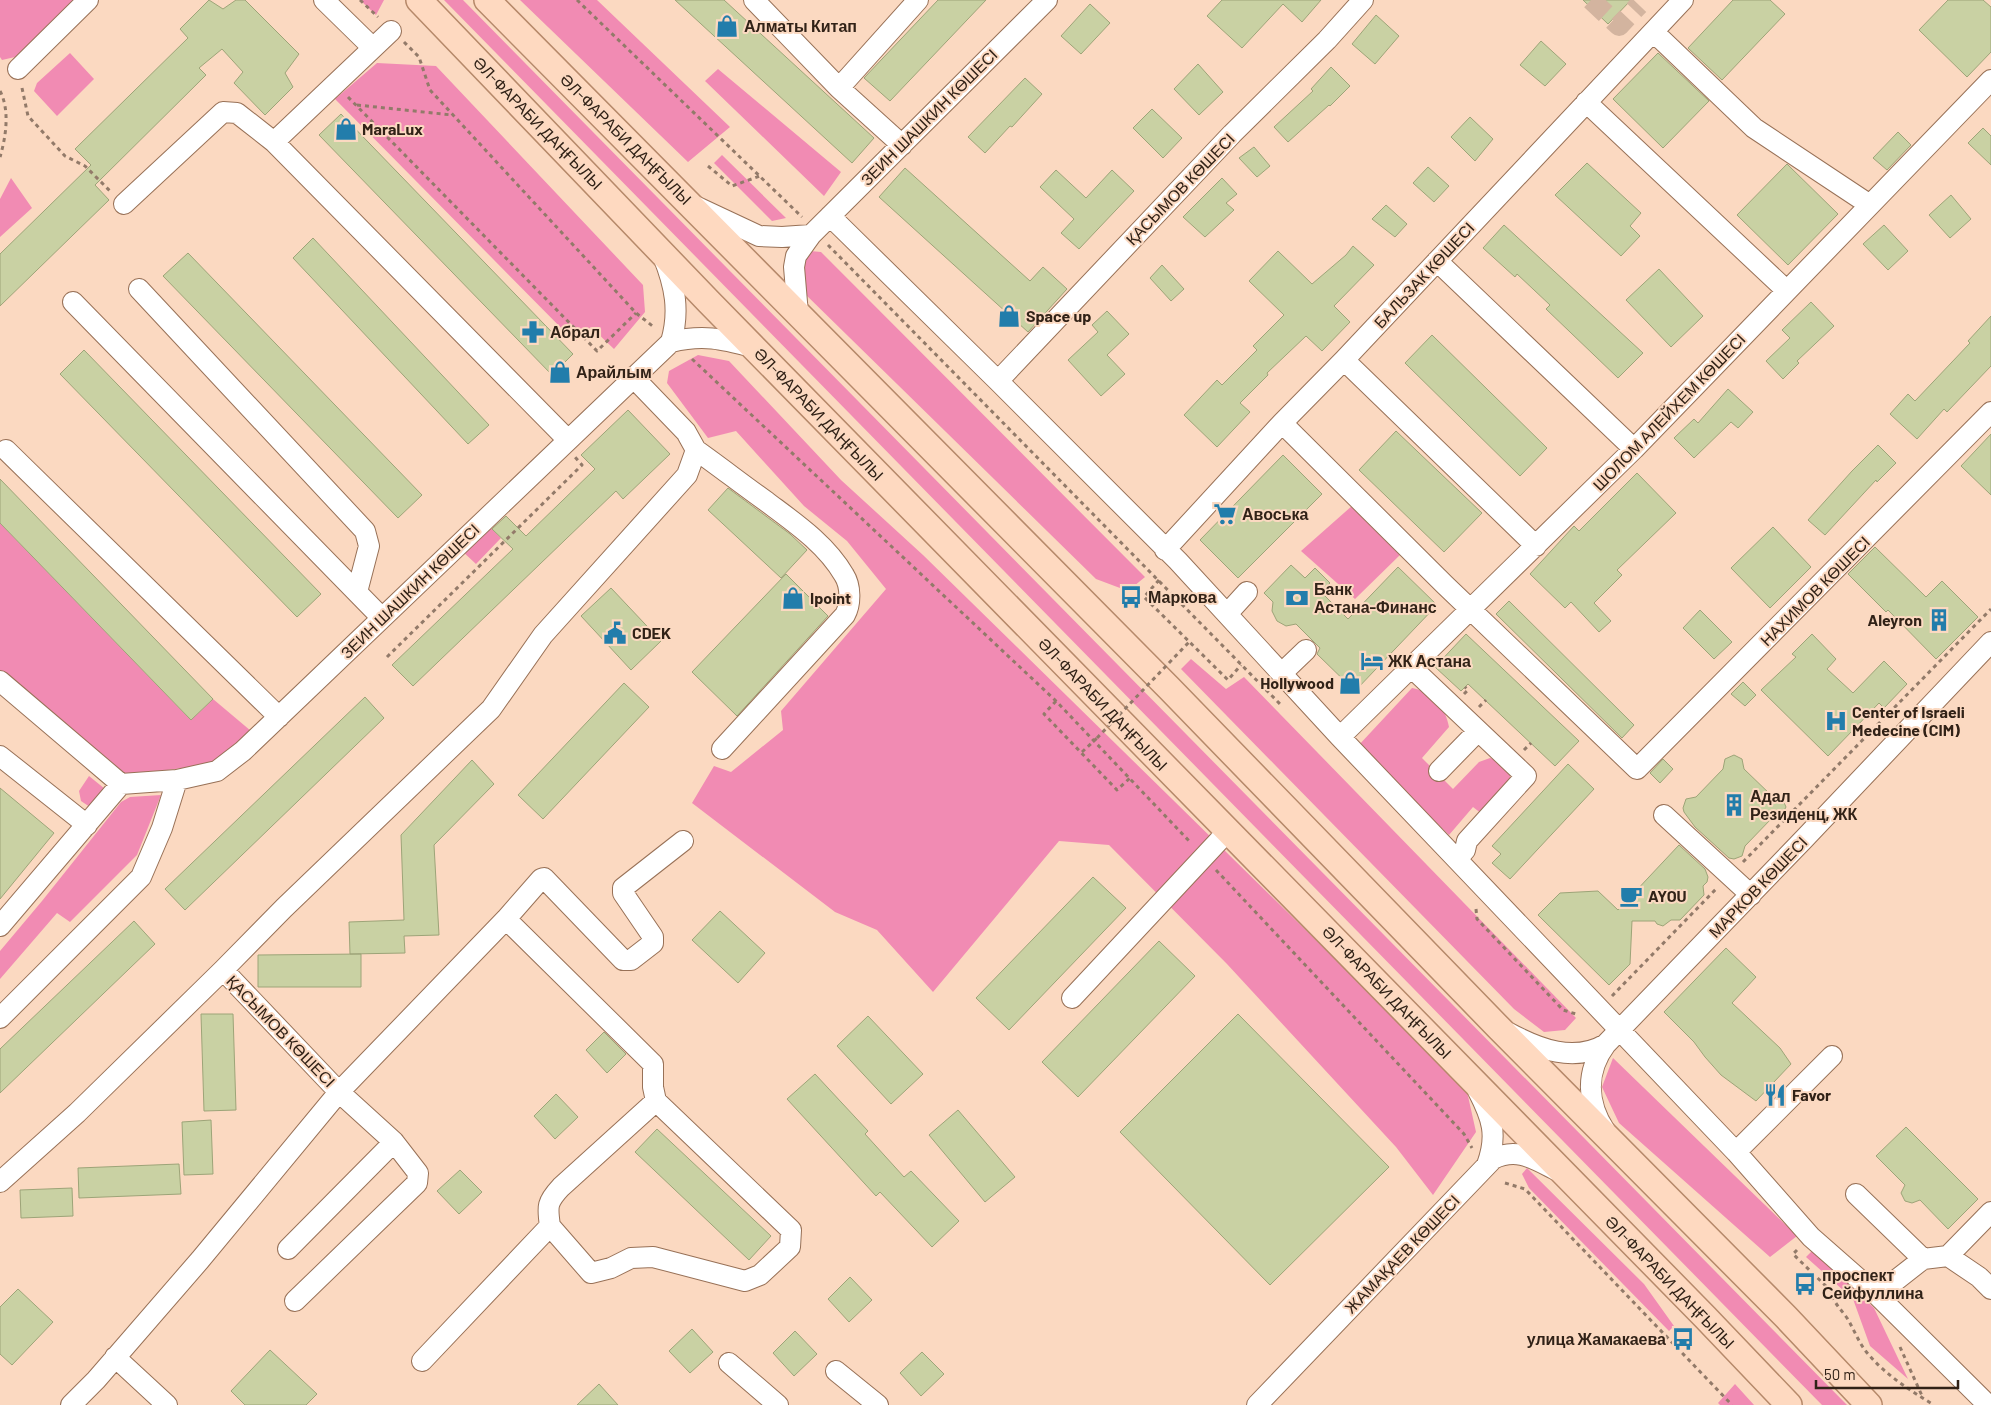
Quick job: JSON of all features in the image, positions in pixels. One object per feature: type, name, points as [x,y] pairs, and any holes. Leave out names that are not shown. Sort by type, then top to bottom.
[{"type":"main road","name":"ӘЛ-ФАРАБИ ДАҢҒЫЛЫ","points":[[419,0],[754,347],[1706,1317],[1789,1405]]},
{"type":"main road","name":"ӘЛ-ФАРАБИ ДАҢҒЫЛЫ","points":[[487,0],[798,314]]},
{"type":"main road","points":[[798,314],[1169,688],[1498,1027],[1869,1403]]},
{"type":"street","points":[[18,69],[88,0]]},
{"type":"street","points":[[324,0],[372,48]]},
{"type":"street","points":[[754,0],[838,88],[902,145]]},
{"type":"street","points":[[838,88],[918,0]]},
{"type":"street","name":"ЗЕИН ШАШКИН КӨШЕСІ","points":[[798,314],[794,267],[796,256],[814,233],[1047,0]]},
{"type":"street","name":"ҚАСЫМОВ КӨШЕСІ","points":[[998,381],[1232,134],[1327,40],[1363,0]]},
{"type":"street","name":"БАЛЬЗАК КӨШЕСІ","points":[[1165,550],[1282,422],[1344,360],[1683,0]]},
{"type":"street","points":[[274,142],[391,30]]},
{"type":"street","points":[[1652,33],[1662,40],[1754,128],[1870,205]]},
{"type":"street","name":"ШОЛОМ АЛЕЙХЕМ КӨШЕСІ","points":[[1340,736],[1634,449],[1991,80]]},
{"type":"street","points":[[1586,102],[1786,290]]},
{"type":"street","points":[[124,204],[222,112],[237,112],[274,142],[566,441]]},
{"type":"street","points":[[690,203],[759,236],[782,237],[814,233]]},
{"type":"street","points":[[830,216],[998,381],[1227,614],[1599,1009],[1612,1038],[1736,1152],[1811,1237],[1876,1295],[1988,1405]]},
{"type":"street","points":[[660,250],[672,280],[676,301],[676,324],[665,337]]},
{"type":"street","points":[[1437,260],[1634,449]]},
{"type":"street","points":[[139,289],[365,531],[369,546],[357,592]]},
{"type":"street","points":[[73,302],[382,618]]},
{"type":"street","points":[[665,337],[709,338],[754,347]]},
{"type":"street","name":"ЗЕИН ШАШКИН КӨШЕСІ","points":[[121,784],[177,780],[217,771],[243,751],[633,377],[665,337]]},
{"type":"street","points":[[1344,360],[1536,546]]},
{"type":"street","points":[[633,377],[686,432],[696,450],[803,529],[826,551],[844,575],[849,594],[849,605],[845,615],[722,749]]},
{"type":"street","name":"НАХИМОВ КӨШЕСІ","points":[[1470,609],[1637,769],[1991,412]]},
{"type":"street","points":[[1282,422],[1470,609]]},
{"type":"street","points":[[6,450],[279,716]]},
{"type":"street","points":[[1,1179],[77,1113],[224,970],[284,908],[491,709],[543,634],[687,475],[696,450]]},
{"type":"street","points":[[1227,614],[1247,592]]},
{"type":"street","name":"МАРКОВ КӨШЕСІ","points":[[1612,1038],[1751,895],[1991,642]]},
{"type":"street","points":[[1282,673],[1306,650]]},
{"type":"street","points":[[1412,667],[1526,776],[1468,841],[1465,850],[1457,859]]},
{"type":"street","points":[[0,681],[121,784],[0,926]]},
{"type":"street","points":[[1440,771],[1478,731]]},
{"type":"street","points":[[0,756],[87,825]]},
{"type":"street","points":[[0,1018],[141,877],[162,828],[177,780]]},
{"type":"street","points":[[1664,815],[1751,895]]},
{"type":"street","points":[[1072,998],[1228,831]]},
{"type":"street","points":[[71,1405],[200,1260],[339,1092],[544,878],[623,960],[631,960],[653,943],[653,937],[623,893],[623,888],[683,841]]},
{"type":"street","points":[[506,919],[653,1064],[653,1087],[656,1101],[791,1230],[790,1247],[760,1275],[745,1281],[653,1257],[632,1258],[611,1268],[591,1273],[550,1226],[548,1210],[550,1199],[656,1101]]},
{"type":"street","name":"ҚАСЫМОВ КӨШЕСІ","points":[[224,970],[339,1092],[394,1142],[418,1173],[417,1183],[295,1302]]},
{"type":"street","points":[[1498,1027],[1520,1039],[1562,1053],[1588,1053],[1612,1038]]},
{"type":"street","points":[[1612,1038],[1598,1055],[1590,1076],[1594,1107],[1601,1124],[1614,1145]]},
{"type":"street","points":[[1736,1152],[1832,1056]]},
{"type":"street","points":[[1470,1077],[1489,1113],[1493,1130],[1493,1144],[1487,1165]]},
{"type":"street","points":[[288,1249],[394,1142]]},
{"type":"street","name":"ЖАМАҚАЕВ КӨШЕСІ","points":[[1257,1405],[1493,1159],[1503,1154],[1518,1154],[1564,1174]]},
{"type":"street","points":[[1856,1194],[1923,1259]]},
{"type":"street","points":[[1876,1295],[1923,1259],[1948,1256],[1991,1212]]},
{"type":"street","points":[[422,1361],[550,1226]]},
{"type":"street","points":[[1948,1256],[1979,1277],[1991,1289]]},
{"type":"street","points":[[115,1357],[167,1405]]},
{"type":"street","points":[[729,1362],[778,1405]]},
{"type":"street","points":[[836,1371],[878,1405]]},
{"type":"path","points":[[360,0],[419,57],[430,90],[636,313],[665,337]]},
{"type":"path","points":[[577,0],[760,176],[814,233],[1284,707]]},
{"type":"path","points":[[18,69],[28,116],[65,156],[85,166],[124,204]]},
{"type":"path","points":[[336,84],[597,351],[636,313]]},
{"type":"path","points":[[0,91],[6,115],[5,140],[0,157]]},
{"type":"path","points":[[356,105],[453,115]]},
{"type":"path","points":[[708,166],[732,186],[760,176]]},
{"type":"path","points":[[690,357],[1095,739],[1464,1134],[1472,1148]]},
{"type":"path","points":[[387,657],[582,465],[566,441]]},
{"type":"path","points":[[1159,580],[1144,597],[1228,680],[1242,665]]},
{"type":"path","points":[[1485,888],[1475,898],[1477,919],[1563,1010],[1592,1016],[1991,609]]},
{"type":"path","points":[[1082,752],[1190,641]]},
{"type":"path","points":[[1056,701],[1044,714],[1117,790],[1130,778]]},
{"type":"path","points":[[1505,1183],[1525,1190],[1732,1405]]},
{"type":"path","points":[[1793,1254],[1832,1292],[1832,1299],[1847,1319],[1855,1336],[1868,1355],[1886,1372],[1934,1405]]},
{"type":"shaded area","points":[[0,0],[77,0],[15,57],[2,60],[0,57]]},
{"type":"shaded area","points":[[360,0],[384,0],[376,15]]},
{"type":"shaded area","points":[[444,0],[463,0],[1847,1405],[1822,1405]]},
{"type":"shaded area","points":[[520,0],[597,0],[730,127],[688,162]]},
{"type":"shaded area","points":[[70,53],[94,79],[57,116],[34,91],[37,83]]},
{"type":"shaded area","points":[[377,63],[436,66],[643,285],[645,312],[614,349],[591,327],[575,342],[335,99]]},
{"type":"shaded area","points":[[718,69],[841,172],[824,196],[705,81]]},
{"type":"shaded area","points":[[722,155],[786,218],[772,221],[714,163]]},
{"type":"shaded area","points":[[11,178],[32,208],[0,237],[0,199]]},
{"type":"shaded area","points":[[810,251],[821,252],[1145,577],[1128,591],[1096,579],[801,290],[802,263]]},
{"type":"shaded area","points":[[698,355],[729,361],[841,480],[923,555],[1466,1087],[1476,1132],[1433,1195],[1396,1147],[1227,964],[1109,845],[1059,841],[933,992],[877,930],[835,912],[692,803],[714,766],[731,772],[783,730],[781,711],[886,589],[847,541],[804,506],[736,431],[708,438],[667,383],[669,371]]},
{"type":"shaded area","points":[[1353,505],[1401,554],[1355,599],[1301,551]]},
{"type":"shaded area","points":[[0,523],[191,720],[213,699],[251,731],[212,764],[123,776],[0,670]]},
{"type":"shaded area","points":[[487,524],[501,538],[476,564],[461,550]]},
{"type":"shaded area","points":[[1191,659],[1226,689],[1244,677],[1576,1018],[1565,1030],[1544,1032],[1514,1009],[1181,669]]},
{"type":"shaded area","points":[[1412,688],[1431,697],[1445,713],[1449,727],[1422,758],[1453,789],[1479,762],[1490,758],[1498,760],[1510,773],[1510,779],[1482,814],[1473,807],[1449,835],[1358,746]]},
{"type":"shaded area","points":[[89,776],[105,789],[90,807],[81,801],[79,791]]},
{"type":"shaded area","points":[[161,795],[137,855],[70,922],[57,913],[0,979],[0,951],[121,802],[130,797]]},
{"type":"shaded area","points":[[1613,1058],[1797,1236],[1770,1257],[1619,1123],[1602,1087]]},
{"type":"shaded area","points":[[1527,1168],[1644,1284],[1674,1326],[1669,1331],[1529,1188],[1522,1174]]},
{"type":"shaded area","points":[[1814,1249],[1874,1308],[1908,1379],[1870,1346],[1853,1299],[1806,1257]]},
{"type":"shaded area","points":[[1735,1384],[1754,1405],[1720,1405],[1718,1403]]},
{"type":"building","points":[[209,0],[223,9],[236,0],[245,0],[299,54],[285,73],[293,87],[265,115],[234,83],[243,72],[222,49],[199,68],[206,75],[95,185],[109,200],[0,306],[0,254],[91,165],[75,149],[188,38],[180,29]]},
{"type":"building","points":[[675,0],[724,0],[874,138],[852,163]]},
{"type":"building","points":[[938,0],[986,0],[890,101],[864,78]]},
{"type":"building","points":[[1222,0],[1321,0],[1302,22],[1283,4],[1242,48],[1207,16]]},
{"type":"building","points":[[1583,0],[1631,0],[1608,24]]},
{"type":"building","points":[[1733,0],[1770,0],[1785,14],[1722,80],[1688,48]]},
{"type":"building","points":[[1948,0],[1983,0],[1991,7],[1991,52],[1967,77],[1919,30]]},
{"type":"building","points":[[1090,4],[1110,23],[1081,54],[1061,36]]},
{"type":"building","points":[[1376,15],[1399,36],[1375,64],[1352,44]]},
{"type":"building","points":[[1541,41],[1566,64],[1545,86],[1520,65]]},
{"type":"building","points":[[1658,53],[1709,101],[1663,148],[1613,99]]},
{"type":"building","points":[[1198,64],[1223,92],[1199,115],[1174,89]]},
{"type":"building","points":[[1331,67],[1350,86],[1288,142],[1274,127],[1313,91],[1311,89]]},
{"type":"building","points":[[1025,78],[1042,94],[985,153],[968,137]]},
{"type":"building","points":[[1152,109],[1182,138],[1163,158],[1133,128]]},
{"type":"building","points":[[341,114],[573,354],[552,375],[319,135]]},
{"type":"building","points":[[1470,117],[1493,139],[1475,161],[1451,137]]},
{"type":"building","points":[[1983,128],[1991,136],[1991,165],[1968,143]]},
{"type":"building","points":[[1898,132],[1911,145],[1887,170],[1873,158]]},
{"type":"building","points":[[1254,147],[1270,166],[1257,177],[1239,158]]},
{"type":"building","points":[[1587,163],[1641,213],[1630,226],[1640,236],[1621,256],[1555,195]]},
{"type":"building","points":[[1787,164],[1838,214],[1788,265],[1737,215]]},
{"type":"building","points":[[1428,167],[1449,186],[1434,202],[1413,183]]},
{"type":"building","points":[[905,168],[1030,281],[1043,267],[1067,289],[1028,332],[879,197]]},
{"type":"building","points":[[1056,170],[1086,198],[1112,170],[1134,191],[1079,249],[1061,233],[1074,219],[1040,187]]},
{"type":"building","points":[[1222,178],[1237,194],[1226,203],[1234,210],[1205,237],[1183,217]]},
{"type":"building","points":[[1951,195],[1971,219],[1950,238],[1929,215]]},
{"type":"building","points":[[1386,205],[1407,224],[1395,237],[1372,219]]},
{"type":"building","points":[[1504,225],[1643,353],[1618,378],[1546,309],[1550,305],[1517,274],[1515,277],[1483,248]]},
{"type":"building","points":[[1884,225],[1908,251],[1888,270],[1863,244]]},
{"type":"building","points":[[313,238],[489,425],[468,444],[293,258]]},
{"type":"building","points":[[1353,246],[1374,265],[1334,306],[1350,322],[1322,351],[1306,336],[1267,373],[1268,375],[1240,403],[1250,412],[1217,447],[1184,415],[1217,380],[1222,385],[1257,350],[1253,346],[1284,315],[1249,281],[1278,251],[1312,284],[1346,255]]},
{"type":"building","points":[[188,253],[422,495],[398,518],[163,276]]},
{"type":"building","points":[[1162,265],[1184,289],[1171,301],[1150,278]]},
{"type":"building","points":[[1659,269],[1703,316],[1671,347],[1626,300]]},
{"type":"building","points":[[1811,302],[1834,326],[1797,361],[1799,363],[1783,379],[1766,361],[1790,338],[1782,330]]},
{"type":"building","points":[[1107,311],[1129,334],[1107,355],[1125,374],[1101,396],[1068,360],[1098,332],[1092,325]]},
{"type":"building","points":[[1991,316],[1991,366],[1947,412],[1944,409],[1917,439],[1890,414],[1908,394],[1915,401],[1970,343],[1968,341]]},
{"type":"building","points":[[1432,335],[1547,448],[1520,476],[1405,363]]},
{"type":"building","points":[[84,350],[321,594],[297,617],[60,374]]},
{"type":"building","points":[[1728,389],[1753,412],[1738,428],[1731,422],[1694,458],[1674,438],[1694,419],[1698,423]]},
{"type":"building","points":[[628,410],[670,454],[623,499],[616,491],[413,686],[392,665],[513,549],[492,529],[506,516],[526,536],[595,469],[581,455]]},
{"type":"building","points":[[1396,431],[1482,513],[1444,552],[1359,470]]},
{"type":"building","points":[[1991,434],[1991,495],[1961,466]]},
{"type":"building","points":[[1878,445],[1896,463],[1877,482],[1876,480],[1825,535],[1808,520]]},
{"type":"building","points":[[1283,455],[1322,494],[1238,578],[1200,540]]},
{"type":"building","points":[[1637,473],[1676,513],[1617,570],[1622,575],[1594,603],[1611,621],[1599,632],[1571,602],[1565,608],[1530,574],[1574,526],[1579,531]]},
{"type":"building","points":[[0,479],[213,699],[191,720],[0,523]]},
{"type":"building","points":[[728,488],[790,534],[807,550],[781,578],[708,510]]},
{"type":"building","points":[[1773,527],[1811,567],[1770,608],[1731,568]]},
{"type":"building","points":[[1875,547],[1926,597],[1942,581],[1978,617],[1936,659],[1888,610],[1886,612],[1848,574]]},
{"type":"building","points":[[1291,565],[1305,578],[1315,568],[1330,583],[1321,592],[1348,619],[1398,567],[1437,605],[1355,691],[1317,654],[1320,648],[1296,624],[1286,626],[1277,621],[1272,611],[1273,602],[1264,593]]},
{"type":"building","points":[[786,574],[828,616],[737,716],[692,672]]},
{"type":"building","points":[[611,588],[661,641],[631,670],[581,616]]},
{"type":"building","points":[[1509,601],[1634,725],[1622,738],[1496,614]]},
{"type":"building","points":[[1700,610],[1732,642],[1714,659],[1683,628]]},
{"type":"building","points":[[1466,634],[1579,741],[1555,766],[1468,684],[1461,691],[1435,667]]},
{"type":"building","points":[[1812,634],[1836,659],[1827,669],[1853,693],[1884,661],[1907,684],[1884,708],[1879,703],[1828,756],[1761,690],[1796,657],[1792,654]]},
{"type":"building","points":[[1743,682],[1756,695],[1745,706],[1731,694]]},
{"type":"building","points":[[624,683],[649,707],[543,819],[518,795]]},
{"type":"building","points":[[365,697],[384,718],[185,910],[165,889]]},
{"type":"building","name":"Адал Резиденц, ЖК","points":[[1734,755],[1742,759],[1744,769],[1772,796],[1782,798],[1786,807],[1781,816],[1772,818],[1745,846],[1742,856],[1734,859],[1729,858],[1695,827],[1683,808],[1686,799],[1696,797],[1723,769],[1725,759]]},
{"type":"building","points":[[1663,759],[1673,769],[1660,783],[1650,773]]},
{"type":"building","points":[[472,760],[494,784],[434,845],[439,935],[404,936],[405,953],[350,954],[349,922],[404,920],[401,835]]},
{"type":"building","points":[[1568,764],[1594,789],[1510,879],[1492,863],[1501,854],[1492,846]]},
{"type":"building","points":[[0,788],[54,833],[0,899]]},
{"type":"building","points":[[1679,845],[1705,869],[1708,877],[1707,882],[1703,886],[1704,895],[1680,920],[1671,920],[1663,926],[1655,921],[1632,921],[1630,964],[1609,985],[1538,915],[1560,893],[1598,891],[1618,910]]},
{"type":"building","points":[[1093,877],[1126,908],[1009,1030],[976,998]]},
{"type":"building","points":[[720,911],[765,953],[738,983],[692,940]]},
{"type":"building","points":[[134,921],[155,944],[0,1093],[0,1049]]},
{"type":"building","points":[[1159,941],[1195,976],[1078,1097],[1042,1062]]},
{"type":"building","points":[[1726,948],[1756,977],[1732,1003],[1780,1048],[1791,1064],[1756,1101],[1721,1075],[1694,1042],[1664,1012]]},
{"type":"building","points":[[361,954],[361,987],[258,987],[258,955]]},
{"type":"building","points":[[201,1014],[233,1014],[236,1110],[204,1111]]},
{"type":"building","points":[[1238,1014],[1389,1167],[1270,1285],[1120,1132]]},
{"type":"building","points":[[868,1016],[923,1074],[891,1104],[837,1046]]},
{"type":"building","points":[[604,1032],[626,1054],[607,1073],[586,1050]]},
{"type":"building","points":[[815,1074],[868,1131],[865,1134],[904,1177],[911,1171],[959,1221],[932,1247],[880,1192],[876,1196],[787,1099]]},
{"type":"building","points":[[556,1094],[578,1117],[555,1139],[534,1116]]},
{"type":"building","points":[[958,1110],[1015,1177],[985,1202],[929,1135]]},
{"type":"building","points":[[211,1120],[213,1174],[184,1175],[182,1122]]},
{"type":"building","points":[[1906,1127],[1978,1199],[1948,1229],[1920,1200],[1912,1203],[1905,1201],[1901,1193],[1905,1185],[1876,1156]]},
{"type":"building","points":[[657,1129],[771,1236],[749,1260],[635,1152]]},
{"type":"building","points":[[179,1164],[181,1194],[79,1198],[78,1168]]},
{"type":"building","points":[[460,1170],[482,1192],[459,1214],[437,1191]]},
{"type":"building","points":[[72,1188],[73,1216],[21,1218],[20,1190]]},
{"type":"building","points":[[850,1277],[872,1300],[849,1322],[828,1299]]},
{"type":"building","points":[[18,1289],[53,1322],[12,1365],[0,1354],[0,1307]]},
{"type":"building","points":[[692,1329],[713,1352],[690,1373],[669,1351]]},
{"type":"building","points":[[795,1331],[817,1354],[794,1376],[773,1353]]},
{"type":"building","points":[[270,1350],[317,1394],[306,1405],[245,1405],[231,1391]]},
{"type":"building","points":[[922,1352],[944,1374],[921,1396],[900,1373]]},
{"type":"building","points":[[599,1384],[618,1405],[577,1405]]},
{"type":"tunnel","points":[[1591,0],[1619,26],[1639,5]]},
{"type":"place","name":"Алматы Китап","points":[[727,26]]},
{"type":"place","name":"MaraLux","points":[[346,129]]},
{"type":"place","name":"Space up","points":[[1009,316]]},
{"type":"place","name":"Абрал","points":[[533,332]]},
{"type":"place","name":"Арайлым","points":[[560,372]]},
{"type":"place","name":"Авоська","points":[[1225,514]]},
{"type":"place","name":"Маркова","points":[[1131,597]]},
{"type":"place","name":"Ipoint","points":[[793,598]]},
{"type":"place","name":"Банк Астана-Финанс","points":[[1297,598]]},
{"type":"place","name":"Aleyron","points":[[1939,620]]},
{"type":"place","name":"CDEK","points":[[615,633]]},
{"type":"place","name":"ЖК Астана","points":[[1372,661]]},
{"type":"place","name":"Hollywood","points":[[1350,683]]},
{"type":"place","name":"Center of Israeli Medecine (CIM)","points":[[1836,721]]},
{"type":"place","name":"Адал Резиденц, ЖК","points":[[1734,805]]},
{"type":"place","name":"AYOU","points":[[1631,896]]},
{"type":"place","name":"Favor","points":[[1775,1095]]},
{"type":"place","name":"проспект Сейфуллина","points":[[1805,1284]]},
{"type":"place","name":"улица Жамакаева","points":[[1683,1339]]}]
